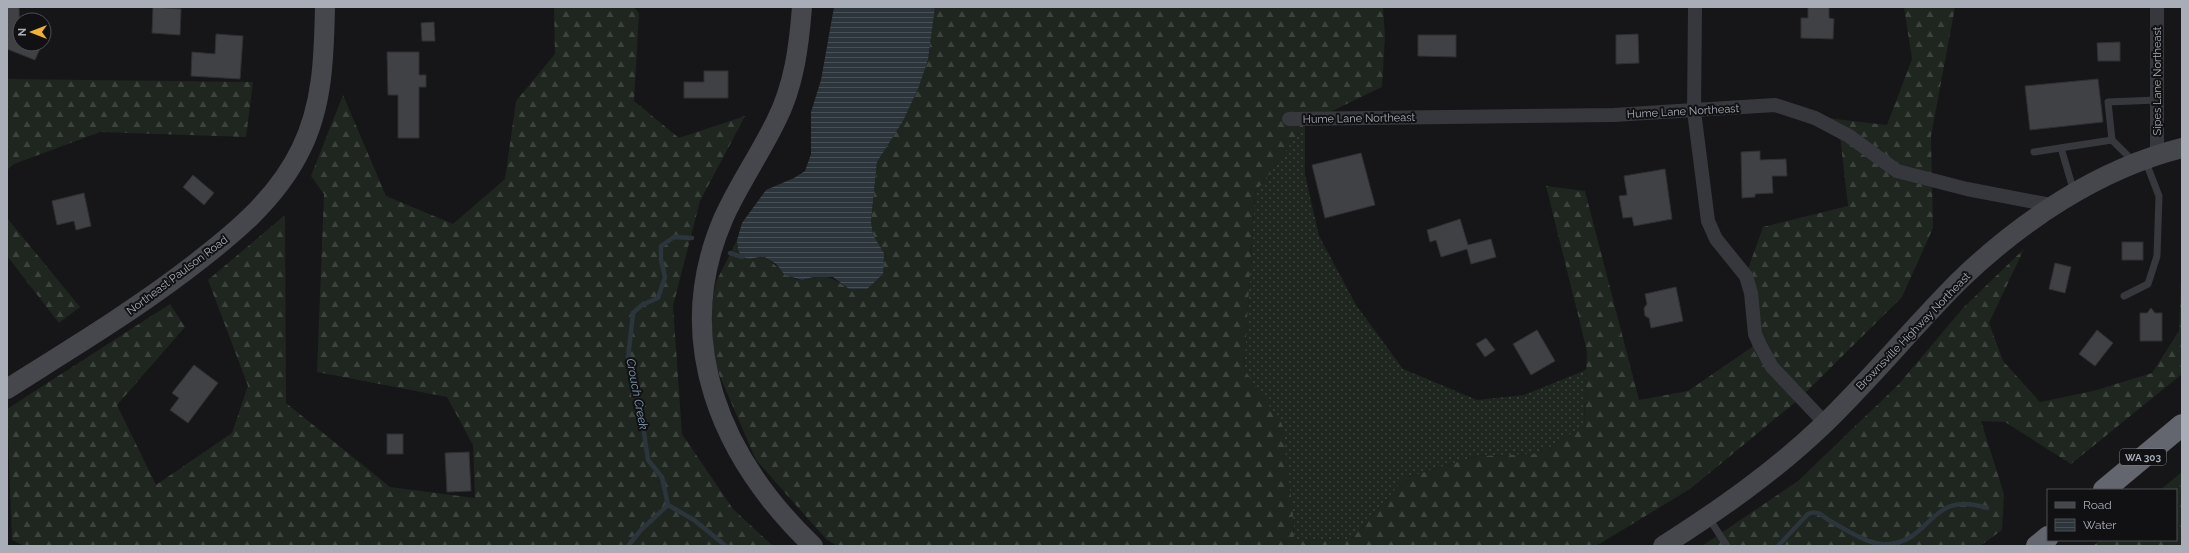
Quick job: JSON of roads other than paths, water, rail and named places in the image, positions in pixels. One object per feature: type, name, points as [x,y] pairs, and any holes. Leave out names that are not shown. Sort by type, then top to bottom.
[{"type":"highway","name":"WA 303","points":[[2105,489],[2182,425]]},
{"type":"highway","points":[[2037,546],[2047,538]]},
{"type":"main road","name":"Northeast Paulson Road","points":[[7,389],[122,316],[171,282],[220,245],[270,197],[284,179],[302,149],[314,113],[320,85],[325,41],[325,7]]},
{"type":"main road","points":[[802,7],[798,47],[785,101],[777,121],[736,192],[714,241],[706,272],[702,303],[702,333],[704,354],[712,394],[728,434],[757,482],[785,518],[813,546]]},
{"type":"main road","name":"Brownsville Highway Northeast","points":[[1663,546],[1708,517],[1772,468],[1825,423],[1972,269],[1999,245],[2075,194],[2119,170],[2182,148]]},
{"type":"street","points":[[1695,7],[1694,111],[1708,221],[1716,239],[1746,276],[1751,292],[1755,334],[1772,367],[1825,423]]},
{"type":"street","name":"Sipes Lane Northeast","points":[[2146,160],[2157,100],[2157,7]]},
{"type":"street","name":"Hume Lane Northeast","points":[[1289,119],[1606,115],[1694,111],[1775,105],[1815,118],[1849,136],[1897,171],[1967,189],[2056,206]]},
{"type":"lane","points":[[2112,140],[2108,102],[2157,100]]},
{"type":"lane","points":[[2034,152],[2112,140],[2146,160],[2159,196],[2157,256],[2148,284],[2124,296]]},
{"type":"lane","points":[[2060,148],[2075,194]]},
{"type":"lane","points":[[1708,517],[1727,546]]},
{"type":"water","points":[[834,7],[935,7],[928,60],[918,89],[903,121],[877,162],[871,221],[873,235],[884,253],[883,274],[867,289],[849,289],[833,277],[813,277],[802,280],[785,275],[776,264],[763,256],[750,259],[742,257],[738,250],[737,240],[742,223],[766,190],[794,178],[805,171],[811,154],[811,112],[821,80]]},
{"type":"waterway","name":"Crouch Creek","points":[[668,505],[662,477],[648,460],[640,405],[628,358],[633,313],[642,305],[658,298],[665,277],[661,260],[661,246],[674,237],[692,238]]},
{"type":"waterway","name":"Crouch Creek","points":[[730,253],[742,257]]},
{"type":"waterway","points":[[1778,546],[1808,514],[1812,513],[1820,514],[1851,533],[1866,540],[1874,543],[1889,544],[1903,541],[1914,534],[1942,510],[1954,505],[1968,504],[1987,508]]},
{"type":"waterway","points":[[668,505],[694,520],[726,546]]},
{"type":"waterway","name":"Crouch Creek","points":[[628,546],[641,530],[668,505]]}]
